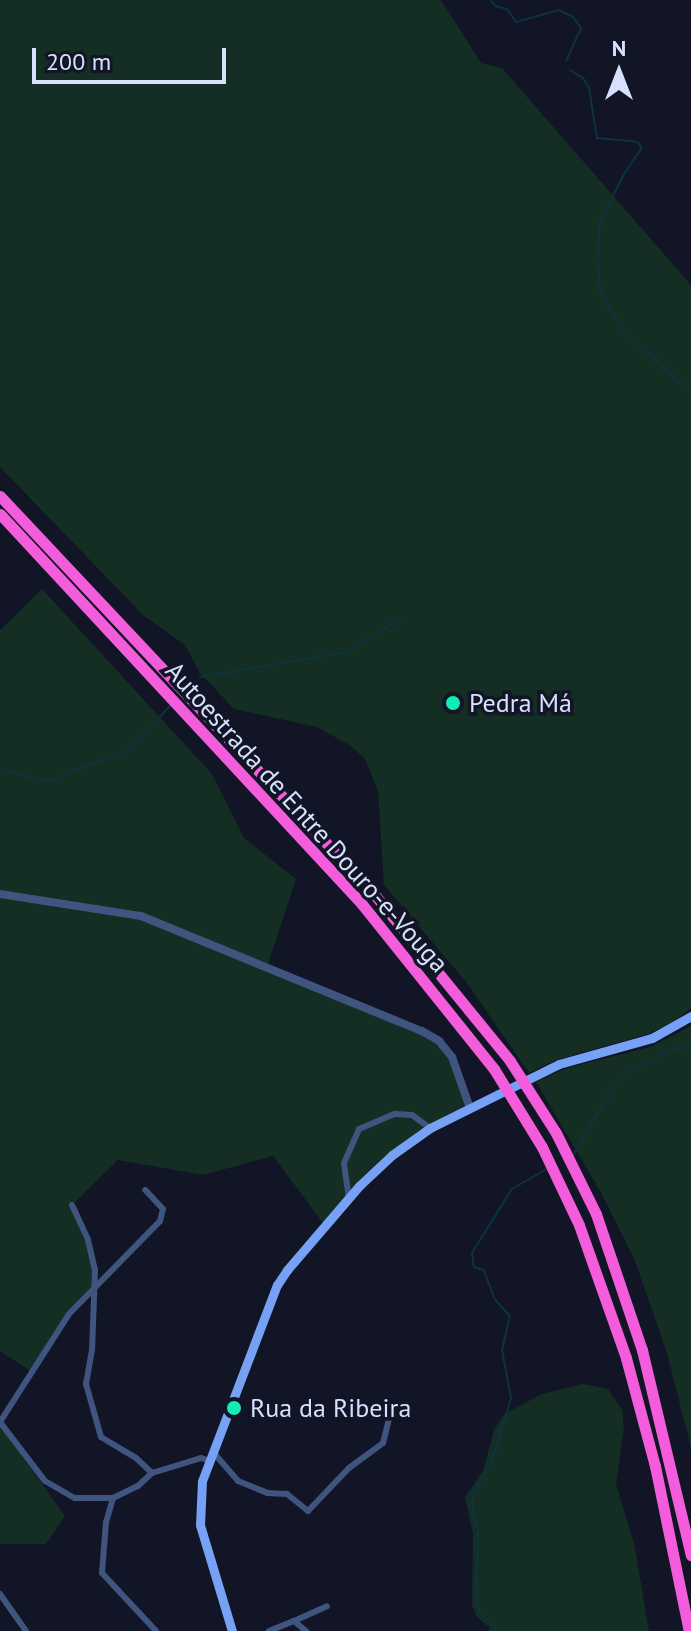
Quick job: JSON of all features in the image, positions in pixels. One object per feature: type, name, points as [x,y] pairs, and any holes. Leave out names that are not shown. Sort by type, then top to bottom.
[{"type":"highway","name":"Autoestrada de Entre Douro-e-Vouga","points":[[0,496],[374,894],[510,1061],[556,1133],[596,1214],[642,1350],[691,1555]]},
{"type":"highway","name":"Autoestrada de Entre Douro-e-Vouga","points":[[0,514],[361,903],[494,1069],[542,1147],[579,1225],[626,1358],[655,1466],[689,1631]]},
{"type":"main road","points":[[232,1631],[200,1525],[202,1481],[277,1285],[349,1199],[392,1155],[430,1128],[559,1064],[665,1033],[691,1016]]},
{"type":"street","points":[[0,894],[141,916],[439,1041],[462,1077],[470,1108]]},
{"type":"street","points":[[349,1199],[344,1163],[359,1129],[395,1114],[412,1115],[430,1128]]},
{"type":"street","points":[[145,1190],[163,1209],[160,1221],[69,1314],[0,1422],[45,1481],[75,1498],[113,1498],[138,1486],[152,1473],[211,1456],[238,1481],[267,1493],[287,1494],[308,1511],[349,1468],[383,1443],[391,1410]]},
{"type":"street","points":[[72,1205],[88,1240],[95,1285],[92,1350],[86,1384],[94,1416],[101,1437],[136,1458],[152,1473]]},
{"type":"street","points":[[113,1498],[106,1522],[102,1573],[156,1631]]},
{"type":"street","points":[[0,1594],[26,1631]]},
{"type":"street","points":[[269,1631],[327,1606]]},
{"type":"street","points":[[294,1621],[306,1631]]},
{"type":"green space","points":[[0,0],[441,0],[481,63],[502,68],[691,285],[691,1008],[674,1021],[648,1034],[556,1060],[529,1073],[467,983],[384,885],[378,791],[365,759],[351,746],[317,727],[234,709],[200,673],[185,645],[143,615],[0,467]]},
{"type":"green space","points":[[42,589],[212,774],[244,838],[296,879],[266,970],[422,1031],[452,1057],[470,1108],[392,1155],[326,1227],[273,1156],[203,1175],[118,1160],[72,1205],[88,1240],[95,1285],[69,1314],[32,1372],[0,1351],[0,630]]},
{"type":"green space","points":[[691,1026],[691,1448],[667,1353],[635,1261],[600,1191],[536,1082],[567,1068],[650,1047]]},
{"type":"green space","points":[[583,1384],[608,1389],[622,1410],[624,1429],[616,1484],[635,1547],[649,1631],[488,1631],[490,1628],[476,1616],[472,1605],[473,1534],[465,1497],[483,1471],[494,1430],[504,1414],[542,1394]]},
{"type":"green space","points":[[0,1425],[65,1516],[46,1544],[0,1544]]},
{"type":"waterway","points":[[491,0],[495,6],[507,9],[516,22],[559,10],[573,17],[581,28],[566,61]]},
{"type":"waterway","points":[[570,70],[583,78],[589,88],[597,138],[633,141],[640,144],[641,149],[623,176],[600,222],[597,261],[601,293],[622,329],[688,390]]},
{"type":"waterway","points":[[200,677],[347,652],[401,618]]},
{"type":"waterway","points":[[0,770],[48,781],[128,750],[171,705]]},
{"type":"waterway","points":[[573,1155],[616,1083],[634,1068],[691,1043]]},
{"type":"waterway","points":[[495,1631],[496,1626],[480,1614],[476,1594],[478,1528],[472,1508],[473,1495],[491,1464],[511,1398],[502,1350],[510,1316],[494,1298],[484,1270],[474,1267],[472,1253],[512,1189],[546,1169]]},
{"type":"place","name":"Pedra Má","points":[[453,703]]},
{"type":"place","name":"Rua da Ribeira","points":[[234,1408]]}]
